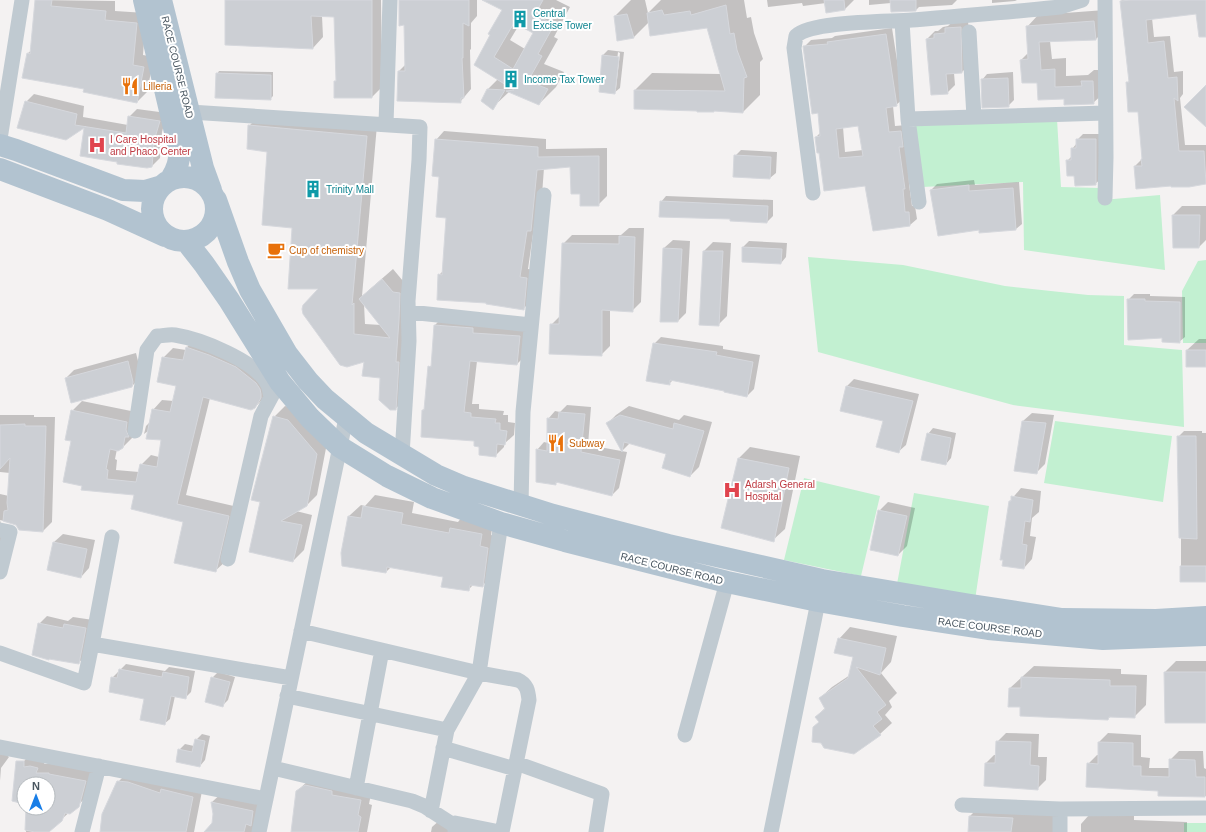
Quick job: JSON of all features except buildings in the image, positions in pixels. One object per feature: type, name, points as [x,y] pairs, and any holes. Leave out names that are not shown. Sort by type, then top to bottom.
[{"type":"main road","name":"RACE COURSE ROAD","points":[[144,0],[185,133],[203,168],[250,290],[287,354],[308,381],[346,418],[366,434],[436,475],[464,487],[553,514],[668,545],[822,580],[971,606],[1062,619],[1156,620],[1206,617]]},
{"type":"main road","name":"RACE COURSE ROAD","points":[[161,0],[190,112],[185,133]]},
{"type":"main road","points":[[179,240],[162,232],[155,224],[152,214],[152,204],[166,182],[177,170],[185,133]]},
{"type":"main road","points":[[0,145],[123,190],[145,191],[182,177],[193,178],[203,182],[213,195],[217,210],[215,221],[209,230],[201,237],[191,241],[179,240],[108,210],[0,169]]},
{"type":"main road","name":"RACE COURSE ROAD","points":[[179,240],[204,264],[229,300],[275,390],[310,418],[340,447],[387,476],[432,498],[501,523],[565,541],[727,582],[818,601],[988,629],[1103,639],[1206,635]]},
{"type":"street","points":[[0,139],[22,0]]},
{"type":"street","points":[[386,124],[390,0]]},
{"type":"street","points":[[813,193],[794,48],[796,36],[801,31],[837,24],[902,21],[1060,7],[1082,0]]},
{"type":"street","points":[[1105,0],[1105,198]]},
{"type":"street","points":[[902,21],[908,119],[919,202]]},
{"type":"street","points":[[970,32],[974,117]]},
{"type":"street","points":[[190,112],[420,127],[409,312],[410,341],[402,455]]},
{"type":"street","points":[[908,119],[1105,113]]},
{"type":"street","points":[[521,505],[523,412],[544,195]]},
{"type":"street","points":[[409,312],[531,325]]},
{"type":"street","points":[[135,431],[147,350],[157,336],[174,335],[190,338],[230,353],[257,371],[268,385],[275,390],[261,416],[228,559]]},
{"type":"street","points":[[259,832],[346,418]]},
{"type":"street","points":[[431,811],[447,730],[479,673],[501,523]]},
{"type":"street","points":[[0,530],[10,532],[0,572]]},
{"type":"street","points":[[0,653],[84,683],[112,537]]},
{"type":"street","points":[[771,832],[822,580]]},
{"type":"street","points":[[685,735],[727,582]]},
{"type":"street","points":[[273,768],[412,802],[431,811],[454,828],[455,823],[501,832],[529,700],[528,691],[523,682],[518,680],[479,673],[301,631]]},
{"type":"street","points":[[92,644],[291,678]]},
{"type":"street","points":[[356,788],[382,650]]},
{"type":"street","points":[[287,696],[370,715],[447,730]]},
{"type":"street","points":[[0,747],[266,799]]},
{"type":"street","points":[[443,748],[515,766],[602,794],[596,832]]},
{"type":"street","points":[[82,832],[99,766]]},
{"type":"street","points":[[962,804],[1060,809],[1206,808]]},
{"type":"street","points":[[1060,809],[1060,832]]},
{"type":"green space","points":[[1057,119],[1061,187],[1100,188],[1102,200],[1160,195],[1165,270],[1024,250],[1023,182],[922,187],[914,124]]},
{"type":"green space","points":[[808,257],[903,265],[1005,286],[1088,295],[1124,296],[1124,345],[1182,350],[1184,427],[1013,405],[818,352]]},
{"type":"green space","points":[[1206,260],[1206,343],[1183,343],[1182,291],[1198,261]]},
{"type":"green space","points":[[1055,421],[1172,436],[1163,502],[1044,483]]},
{"type":"green space","points":[[804,478],[880,496],[861,576],[784,560]]},
{"type":"green space","points":[[914,493],[989,506],[975,600],[897,584]]},
{"type":"green space","points":[[1184,823],[1206,823],[1206,832],[1184,832]]},
{"type":"place","name":"Central Excise Tower","points":[[520,19]]},
{"type":"place","name":"Income Tax Tower","points":[[511,79]]},
{"type":"place","name":"Lilleria","points":[[130,86]]},
{"type":"place","name":"I Care Hospital and Phaco Center","points":[[97,145]]},
{"type":"place","name":"Trinity Mall","points":[[313,189]]},
{"type":"place","name":"Cup of chemistry","points":[[276,250]]},
{"type":"place","name":"Subway","points":[[556,443]]},
{"type":"place","name":"Adarsh General Hospital","points":[[732,490]]}]
